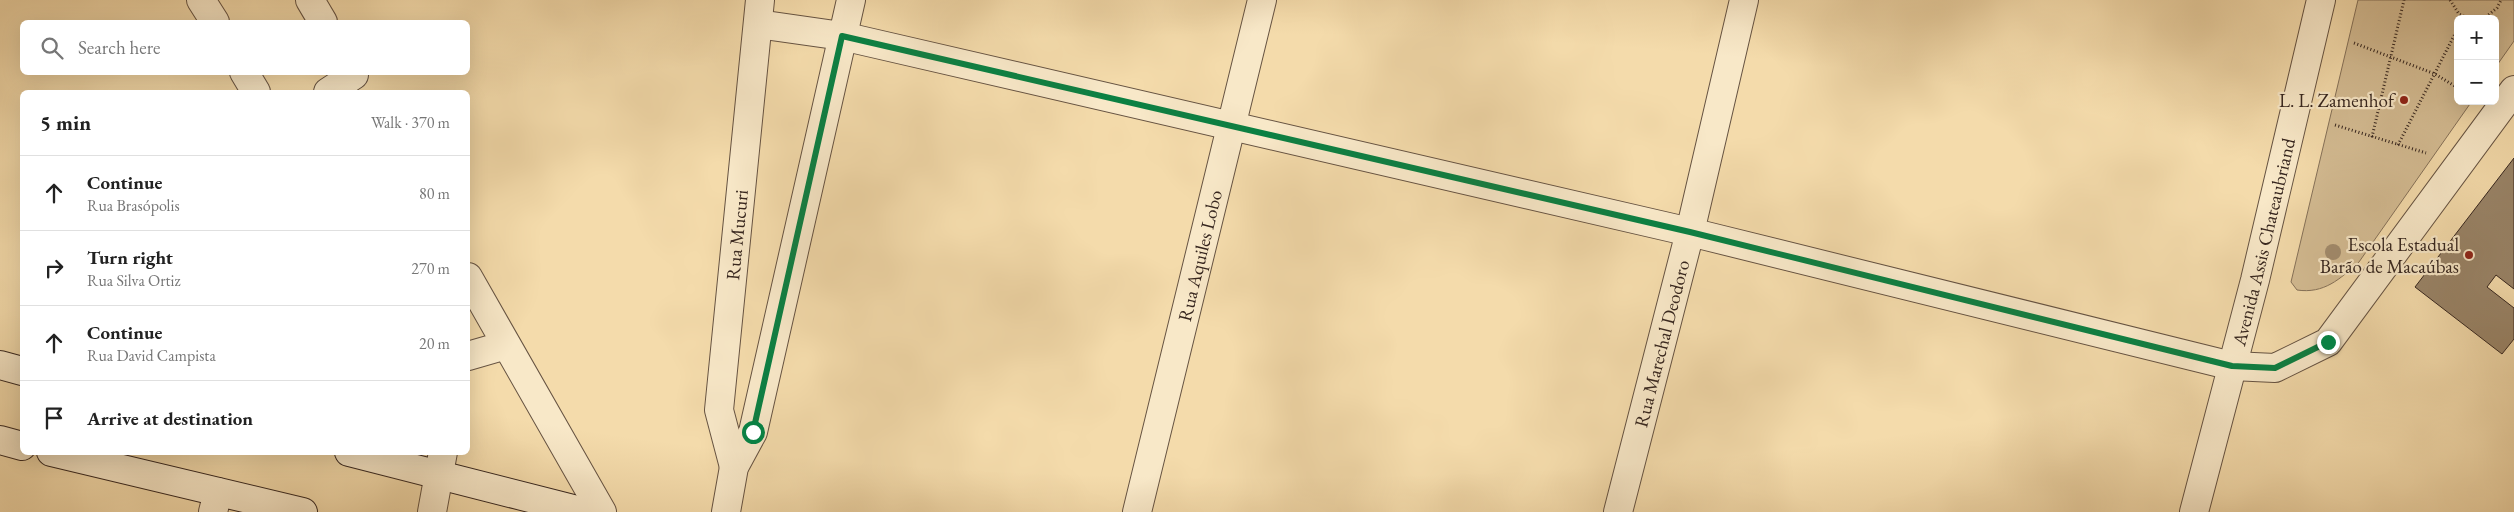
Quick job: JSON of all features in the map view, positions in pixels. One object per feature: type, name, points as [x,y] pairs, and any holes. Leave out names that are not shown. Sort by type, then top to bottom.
[{"type":"street","points":[[202,0],[214,20]]},
{"type":"street","points":[[310,0],[322,20]]},
{"type":"street","points":[[726,512],[734,467],[753,432],[851,0]]},
{"type":"street","name":"Rua Aquiles Lobo","points":[[1137,512],[1262,0]]},
{"type":"street","name":"Rua Marechal Deodoro","points":[[1618,512],[1690,232],[1744,0]]},
{"type":"street","name":"Avenida Assis Chateaubriand","points":[[2194,512],[2255,280],[2322,0]]},
{"type":"street","points":[[759,12],[842,36],[1690,232],[2232,366],[2275,368],[2328,342],[2514,90]]},
{"type":"street","name":"Rua Mucuri","points":[[734,467],[719,410],[759,12]]},
{"type":"street","points":[[246,75],[255,90]]},
{"type":"street","points":[[333,90],[357,80]]},
{"type":"street","points":[[470,281],[602,512]]},
{"type":"street","points":[[470,355],[506,345]]},
{"type":"street","points":[[0,365],[20,370]]},
{"type":"street","points":[[0,440],[20,445]]},
{"type":"street","points":[[61,455],[216,502],[303,512]]},
{"type":"street","points":[[372,455],[442,464],[586,512]]},
{"type":"street","points":[[432,512],[442,464]]},
{"type":"path","points":[[2372,137],[2404,0]]},
{"type":"path","points":[[2450,0],[2453,8],[2460,15]]},
{"type":"path","points":[[2488,15],[2497,8],[2500,0]]},
{"type":"path","points":[[2398,145],[2454,36]]},
{"type":"path","points":[[2354,43],[2435,74],[2454,86]]},
{"type":"path","points":[[2335,126],[2426,154]]},
{"type":"shaded area","points":[[2358,0],[2514,0],[2514,41],[2499,62],[2499,15],[2454,15],[2454,105],[2469,105],[2359,262],[2331,284],[2315,290],[2297,290],[2291,282]]},
{"type":"building","points":[[2514,158],[2514,289],[2496,275],[2487,287],[2514,308],[2514,339],[2502,354],[2415,287]]},
{"type":"place","name":"L. L. Zamenhof","points":[[2404,100]]},
{"type":"place","name":"Escola Estadual Barão de Macaúbas","points":[[2469,255]]},
{"type":"route","points":[[753,432],[842,36],[1690,232],[2232,366],[2275,368],[2328,342]]}]
